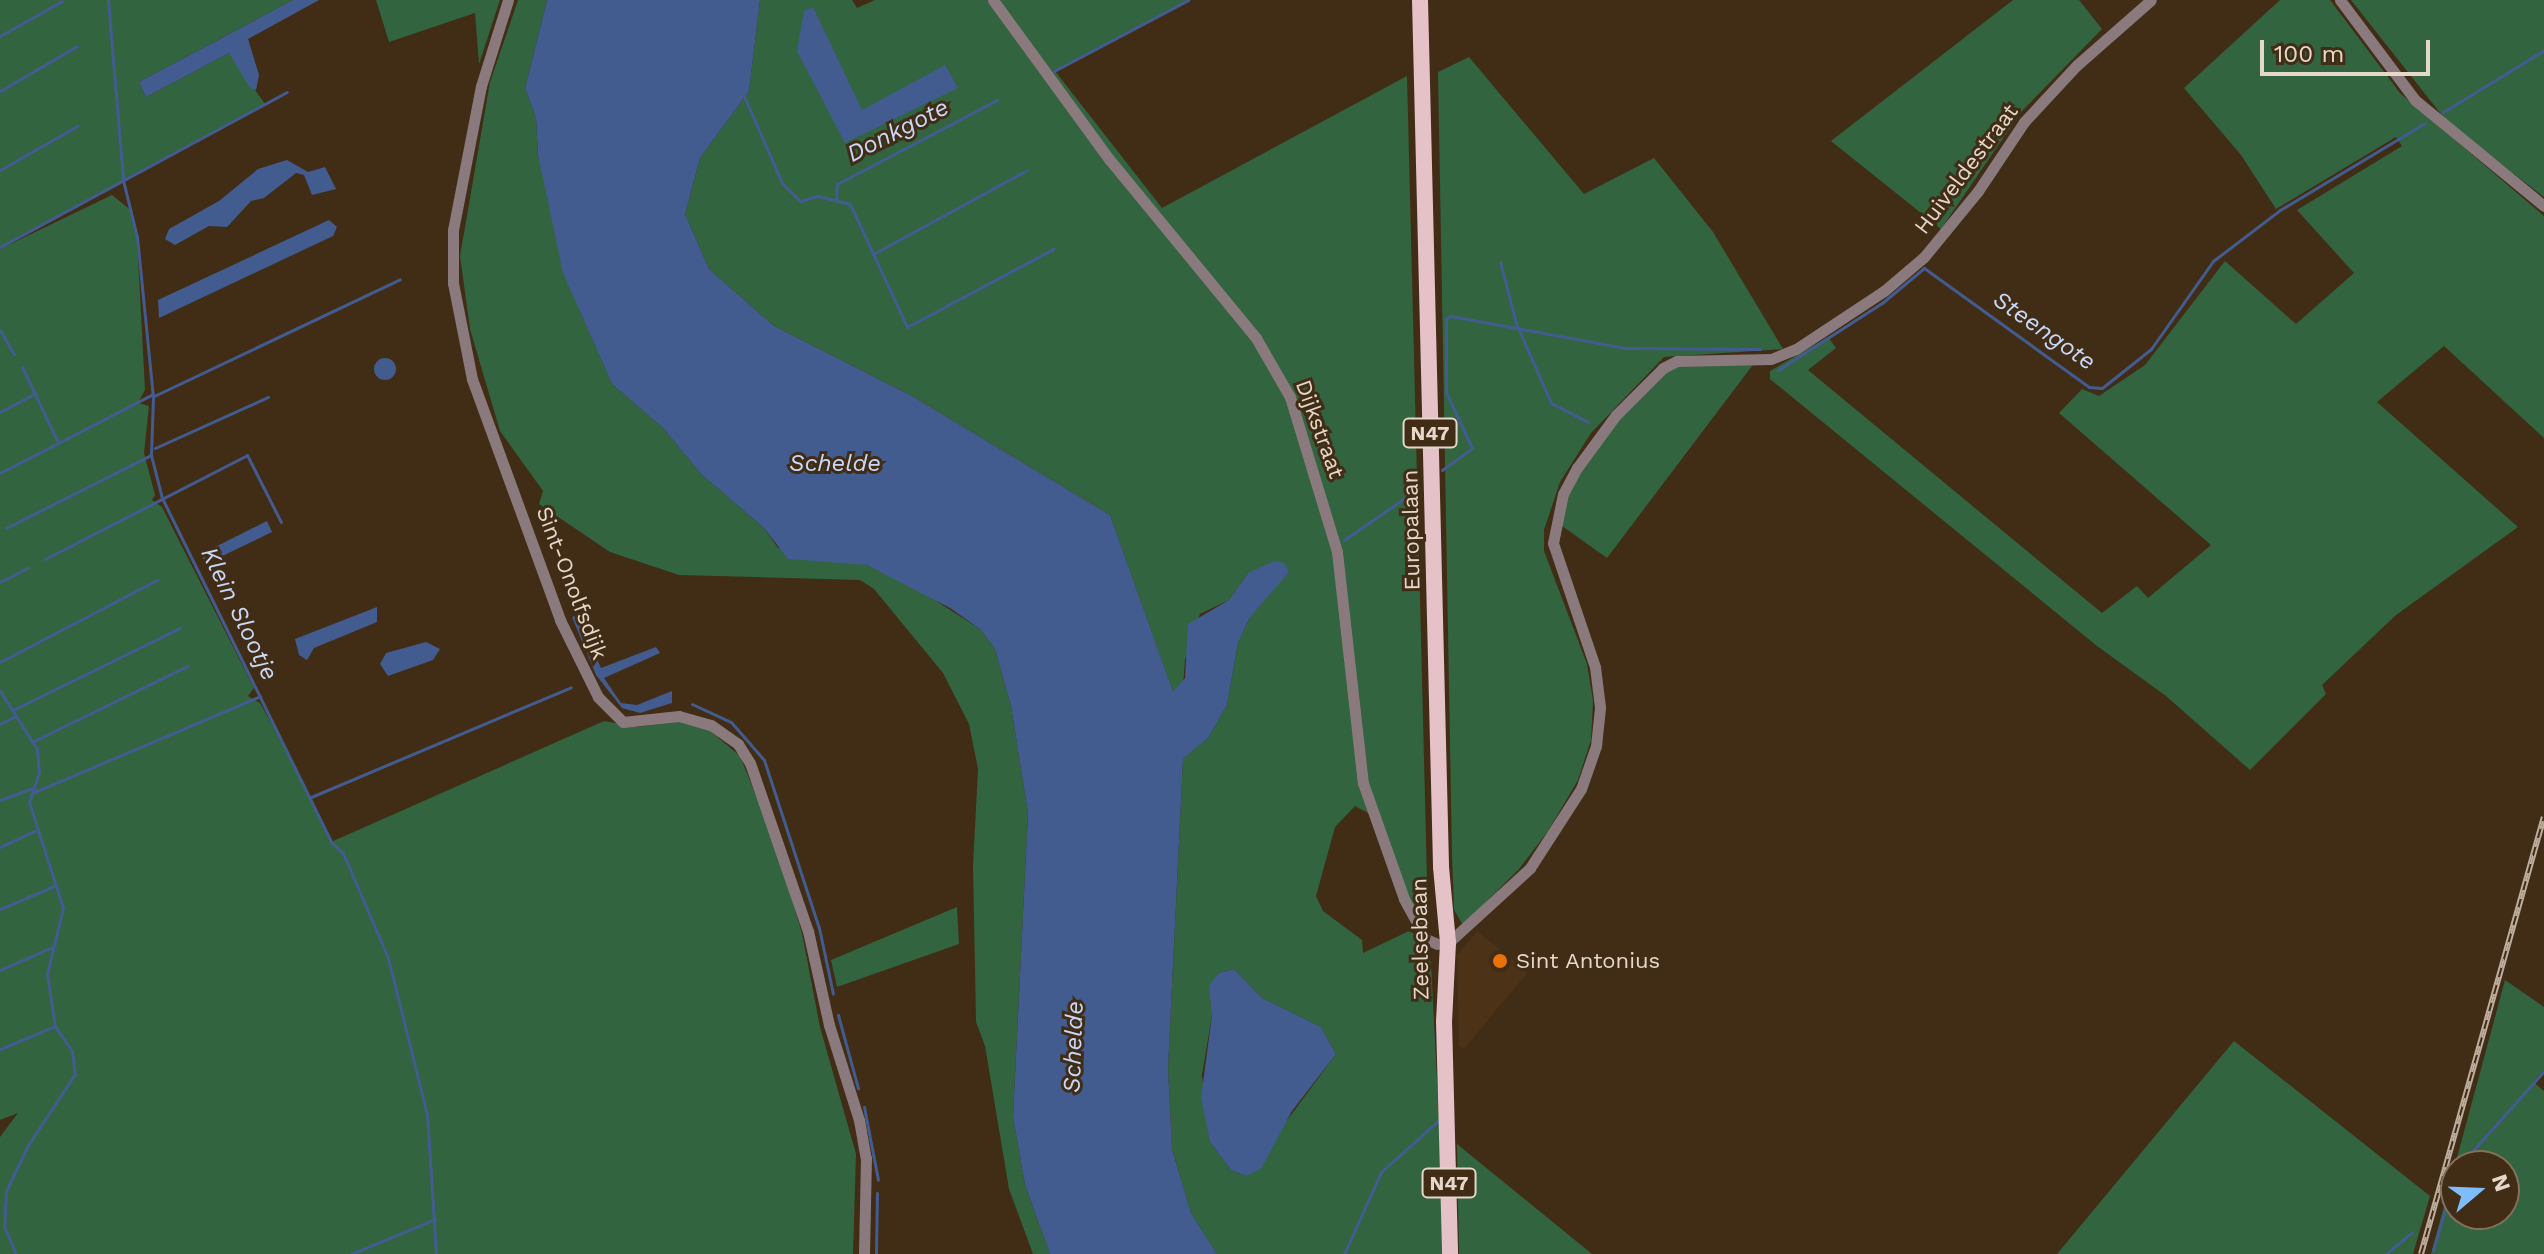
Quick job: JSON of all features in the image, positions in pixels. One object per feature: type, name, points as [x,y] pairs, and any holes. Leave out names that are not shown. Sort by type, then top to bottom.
[{"type":"main road","name":"Europalaan","points":[[1420,0],[1441,867]]},
{"type":"main road","name":"Zeelsebaan","points":[[1441,867],[1450,1254]]},
{"type":"street","name":"Sint-Onolfsdijk","points":[[508,0],[481,86],[453,230],[453,283],[472,379],[560,620],[598,697],[623,722],[679,716],[711,725],[738,744],[750,763],[808,931],[829,1025],[859,1120],[867,1180],[864,1254]]},
{"type":"street","name":"Dijkstraat","points":[[993,0],[1109,159],[1256,338],[1290,397],[1337,552],[1363,783],[1404,899],[1426,939],[1443,944]]},
{"type":"street","name":"Huiveldestraat","points":[[1443,944],[1530,868],[1581,789],[1596,746],[1600,707],[1595,667],[1553,543],[1563,494],[1592,447],[1663,368],[1677,361],[1771,359],[1796,349],[1884,291],[1924,257],[1978,191],[2024,122],[2077,65],[2151,0]]},
{"type":"street","points":[[2340,0],[2415,100],[2544,206]]},
{"type":"shaded area","points":[[1477,931],[1528,972],[1464,1049],[1459,1045],[1457,955]]},
{"type":"green space","points":[[0,0],[293,0],[139,82],[146,97],[229,53],[265,104],[0,247]]},
{"type":"green space","points":[[376,0],[500,0],[479,64],[475,13],[389,42]]},
{"type":"green space","points":[[518,0],[547,0],[525,88],[536,118],[538,155],[580,311],[612,384],[663,428],[701,474],[764,528],[778,548],[867,565],[908,583],[980,629],[995,649],[1011,706],[1028,813],[1013,1117],[1025,1185],[1050,1254],[1033,1254],[1009,1189],[985,1046],[976,1022],[973,865],[978,769],[969,724],[943,673],[874,589],[860,580],[679,575],[610,552],[539,504],[543,491],[500,431],[470,329],[460,256],[490,82]]},
{"type":"green space","points":[[760,0],[852,0],[857,8],[875,0],[1189,0],[1055,71],[1162,208],[1407,76],[1428,919],[1423,922],[1413,914],[1372,815],[1355,806],[1335,827],[1316,896],[1323,911],[1362,940],[1363,953],[1409,931],[1418,936],[1431,963],[1446,1254],[1217,1254],[1191,1213],[1172,1149],[1168,1068],[1183,759],[1208,738],[1227,705],[1238,643],[1250,617],[1248,573],[1229,600],[1200,614],[1185,660],[1183,686],[1173,693],[1110,515],[912,396],[774,326],[709,269],[685,214],[700,158],[749,91]],"holes":[[[1234,969],[1262,998],[1321,1027],[1336,1054],[1246,1176],[1231,1170],[1210,1142],[1202,1075],[1219,973]]]},
{"type":"green space","points":[[2013,0],[2079,0],[2102,29],[2021,112],[1941,229],[1831,141]]},
{"type":"green space","points":[[2280,0],[2330,0],[2400,93],[2544,216],[2544,438],[2444,346],[2377,402],[2518,527],[2396,615],[2322,685],[2326,694],[2250,770],[2166,696],[2097,646],[1770,379],[1770,371],[1828,337],[1836,348],[1808,370],[2102,613],[2137,586],[2148,598],[2211,545],[2059,413],[2082,389],[2099,396],[2145,365],[2225,261],[2296,324],[2354,273],[2297,210],[2402,146],[2396,137],[2276,209],[2241,155],[2184,88]]},
{"type":"green space","points":[[2351,0],[2544,0],[2544,197],[2448,123]]},
{"type":"green space","points":[[1469,57],[1584,194],[1654,158],[1713,232],[1783,349],[1664,357],[1591,433],[1560,482],[1544,530],[1544,551],[1587,664],[1593,701],[1591,740],[1578,780],[1548,831],[1519,869],[1463,925],[1454,910],[1452,856],[1438,72]]},
{"type":"green space","points":[[112,195],[132,211],[137,237],[145,390],[138,403],[149,406],[144,453],[155,495],[152,500],[162,507],[254,688],[248,696],[260,703],[331,842],[604,721],[637,727],[686,721],[708,729],[740,756],[774,840],[802,933],[820,1027],[856,1154],[853,1254],[0,1254],[0,1137],[18,1113],[0,1120],[0,249]]},
{"type":"green space","points":[[1677,361],[1755,362],[1607,558],[1555,521],[1563,494],[1616,415]]},
{"type":"green space","points":[[957,907],[959,944],[837,987],[831,960]]},
{"type":"green space","points":[[2505,980],[2544,1007],[2544,1070],[2533,1082],[2544,1091],[2544,1254],[2431,1254],[2440,1221],[2440,1230],[2520,1230],[2520,1150],[2459,1150]]},
{"type":"green space","points":[[2234,1041],[2430,1196],[2413,1254],[2057,1254]]},
{"type":"green space","points":[[1457,1144],[1592,1254],[1459,1254]]},
{"type":"water","points":[[293,0],[319,0],[248,39],[259,75],[256,90],[250,88],[229,53],[146,97],[139,82]]},
{"type":"water","name":"Schelde","points":[[547,0],[760,0],[749,91],[700,158],[685,214],[709,269],[774,326],[912,396],[1110,515],[1173,692],[1185,678],[1188,624],[1229,600],[1248,573],[1274,561],[1284,563],[1289,572],[1250,617],[1238,643],[1227,705],[1208,738],[1183,759],[1168,1068],[1172,1149],[1191,1213],[1217,1254],[1050,1254],[1025,1185],[1013,1117],[1028,813],[1011,706],[995,649],[980,629],[950,608],[867,565],[788,559],[764,528],[701,474],[663,428],[612,384],[563,273],[538,155],[536,118],[525,88]]},
{"type":"water","points":[[813,7],[862,110],[945,65],[958,88],[845,143],[797,51],[804,11]]},
{"type":"water","points":[[287,160],[308,172],[325,167],[336,189],[312,195],[304,175],[296,173],[264,198],[251,201],[227,227],[209,226],[175,245],[165,239],[169,229],[219,201],[258,169]]},
{"type":"water","points":[[329,220],[337,227],[333,236],[159,318],[158,300]]},
{"type":"water","points":[[385,358],[393,361],[396,369],[393,377],[385,380],[377,377],[374,369],[377,361]]},
{"type":"water","points":[[267,521],[272,532],[206,564],[201,554]]},
{"type":"water","points":[[377,607],[377,622],[314,648],[307,660],[299,655],[295,639]]},
{"type":"water","points":[[578,615],[601,668],[656,647],[660,653],[604,678],[621,703],[637,705],[672,691],[672,703],[640,713],[622,708],[596,675],[572,617]]},
{"type":"water","points":[[426,642],[440,649],[433,660],[388,676],[380,664],[386,653]]},
{"type":"water","points":[[1234,969],[1262,998],[1321,1027],[1336,1054],[1292,1111],[1261,1169],[1246,1176],[1231,1170],[1210,1142],[1201,1098],[1212,1015],[1209,985],[1219,973]]},
{"type":"waterway","name":"Klein Slootje","points":[[108,0],[123,180],[137,237],[153,397],[151,455],[162,498],[331,842],[343,853],[388,958],[427,1114],[436,1254]]},
{"type":"waterway","name":"Donkgote","points":[[1054,71],[1188,0]]},
{"type":"waterway","points":[[0,36],[62,1]]},
{"type":"waterway","points":[[0,91],[77,46]]},
{"type":"waterway","name":"Steengote","points":[[2443,112],[2544,50]]},
{"type":"waterway","points":[[0,247],[287,92]]},
{"type":"waterway","points":[[744,96],[782,183],[800,201],[818,196],[850,204],[907,327],[1053,249]]},
{"type":"waterway","name":"Donkgote","points":[[836,201],[837,184],[997,100]]},
{"type":"waterway","name":"Steengote","points":[[1778,370],[1882,303],[1924,268],[2089,387],[2102,388],[2151,349],[2213,261],[2280,210],[2425,123]]},
{"type":"waterway","points":[[0,170],[77,126]]},
{"type":"waterway","points":[[873,254],[1027,170]]},
{"type":"waterway","points":[[1500,262],[1516,323],[1551,403],[1588,422]]},
{"type":"waterway","points":[[154,396],[400,279]]},
{"type":"waterway","name":"Steengote","points":[[1442,470],[1472,448],[1446,392],[1446,318],[1451,316],[1626,348],[1760,349]]},
{"type":"waterway","points":[[0,330],[14,354]]},
{"type":"waterway","points":[[22,367],[58,442]]},
{"type":"waterway","points":[[0,412],[35,393]]},
{"type":"waterway","points":[[0,473],[153,394]]},
{"type":"waterway","points":[[155,448],[268,397]]},
{"type":"waterway","points":[[6,528],[151,455]]},
{"type":"waterway","points":[[45,559],[247,455],[281,522]]},
{"type":"waterway","name":"Steengote","points":[[1344,540],[1419,488]]},
{"type":"waterway","points":[[0,582],[28,568]]},
{"type":"waterway","points":[[0,662],[157,580]]},
{"type":"waterway","points":[[13,710],[180,628]]},
{"type":"waterway","points":[[32,742],[187,666]]},
{"type":"waterway","points":[[311,797],[571,687]]},
{"type":"waterway","points":[[0,691],[37,749],[39,772],[29,802],[63,908],[47,974],[55,1026],[72,1051],[75,1074],[28,1145],[6,1191],[4,1226],[16,1254]]},
{"type":"waterway","points":[[32,793],[260,696]]},
{"type":"waterway","points":[[692,704],[731,722],[764,760],[819,928],[833,994]]},
{"type":"waterway","points":[[0,724],[16,716]]},
{"type":"waterway","points":[[0,800],[33,788]]},
{"type":"waterway","points":[[0,847],[35,831]]},
{"type":"waterway","points":[[0,909],[54,886]]},
{"type":"waterway","points":[[0,970],[55,946]]},
{"type":"waterway","points":[[838,1015],[858,1088]]},
{"type":"waterway","points":[[0,1049],[55,1026]]},
{"type":"waterway","points":[[2473,1150],[2544,1071]]},
{"type":"waterway","points":[[864,1107],[878,1180]]},
{"type":"waterway","points":[[1344,1254],[1381,1172],[1441,1118]]},
{"type":"waterway","points":[[876,1254],[877,1193]]},
{"type":"waterway","name":"Klein Slootje","points":[[351,1254],[435,1219]]},
{"type":"waterway","points":[[2433,1250],[2440,1227]]},
{"type":"waterway","points":[[2386,1254],[2412,1232]]},
{"type":"railway","points":[[2421,1254],[2544,817]]},
{"type":"place","name":"Sint Antonius","points":[[1500,961]]}]
